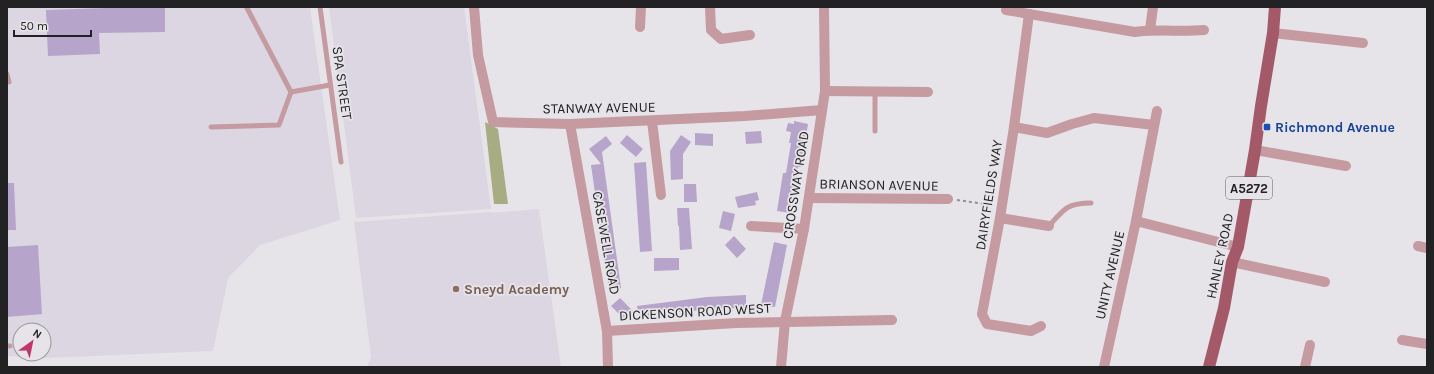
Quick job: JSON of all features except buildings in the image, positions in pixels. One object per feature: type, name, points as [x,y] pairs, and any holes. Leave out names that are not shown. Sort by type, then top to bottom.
[{"type":"main road","name":"HANLEY ROAD","points":[[1209,367],[1224,308],[1232,262],[1238,247],[1256,150],[1261,106],[1273,33],[1275,7]]},
{"type":"street","name":"STANWAY AVENUE","points":[[474,7],[478,55],[493,122],[570,124],[745,116],[822,110]]},
{"type":"street","points":[[640,27],[641,7]]},
{"type":"street","points":[[710,7],[711,30],[721,39],[750,35]]},
{"type":"street","name":"CROSSWAY ROAD","points":[[781,367],[785,321],[804,229],[826,91],[824,7]]},
{"type":"street","points":[[1150,30],[1153,7]]},
{"type":"street","points":[[1006,10],[1134,32],[1150,30],[1204,30]]},
{"type":"street","name":"DAIRYFIELDS WAY","points":[[1029,14],[1002,206],[982,314],[987,324],[1031,331],[1041,326]]},
{"type":"street","points":[[1273,33],[1363,44]]},
{"type":"street","points":[[826,91],[928,92]]},
{"type":"street","points":[[1136,221],[1157,111]]},
{"type":"street","points":[[1014,127],[1047,132],[1094,118],[1154,125]]},
{"type":"street","points":[[652,121],[661,195]]},
{"type":"street","name":"CASEWELL ROAD","points":[[570,124],[607,331],[608,367]]},
{"type":"street","points":[[1256,150],[1346,166]]},
{"type":"street","name":"BRIANSON AVENUE","points":[[809,198],[948,199]]},
{"type":"street","points":[[1000,218],[1049,226]]},
{"type":"street","name":"UNITY AVENUE","points":[[1104,367],[1136,221],[1238,247]]},
{"type":"street","points":[[751,226],[804,229]]},
{"type":"street","points":[[1232,262],[1325,282]]},
{"type":"street","name":"DICKENSON ROAD WEST","points":[[607,331],[785,321],[892,320]]},
{"type":"street","points":[[1402,340],[1427,344]]},
{"type":"street","points":[[1305,367],[1310,345]]},
{"type":"lane","name":"SPA STREET","points":[[320,7],[341,162]]},
{"type":"lane","points":[[211,127],[279,125],[291,92],[247,8]]},
{"type":"lane","points":[[7,74],[9,82]]},
{"type":"lane","points":[[291,92],[330,85]]},
{"type":"lane","points":[[874,91],[875,131]]},
{"type":"lane","points":[[1049,226],[1066,207],[1072,204],[1091,203]]},
{"type":"path","points":[[948,199],[1002,206]]},
{"type":"shaded area","points":[[7,7],[310,7],[340,220],[260,245],[228,278],[213,351],[52,358],[52,322],[12,322],[12,356],[7,356]]},
{"type":"shaded area","points":[[329,7],[464,7],[491,209],[356,218]]},
{"type":"shaded area","name":"Sneyd Academy","points":[[539,209],[561,367],[367,367],[371,357],[354,222]]},
{"type":"green space","points":[[485,122],[498,129],[508,204],[494,204]]},
{"type":"place","name":"Richmond Avenue","points":[[1267,127]]},
{"type":"place","name":"Sneyd Academy","points":[[456,289]]}]
